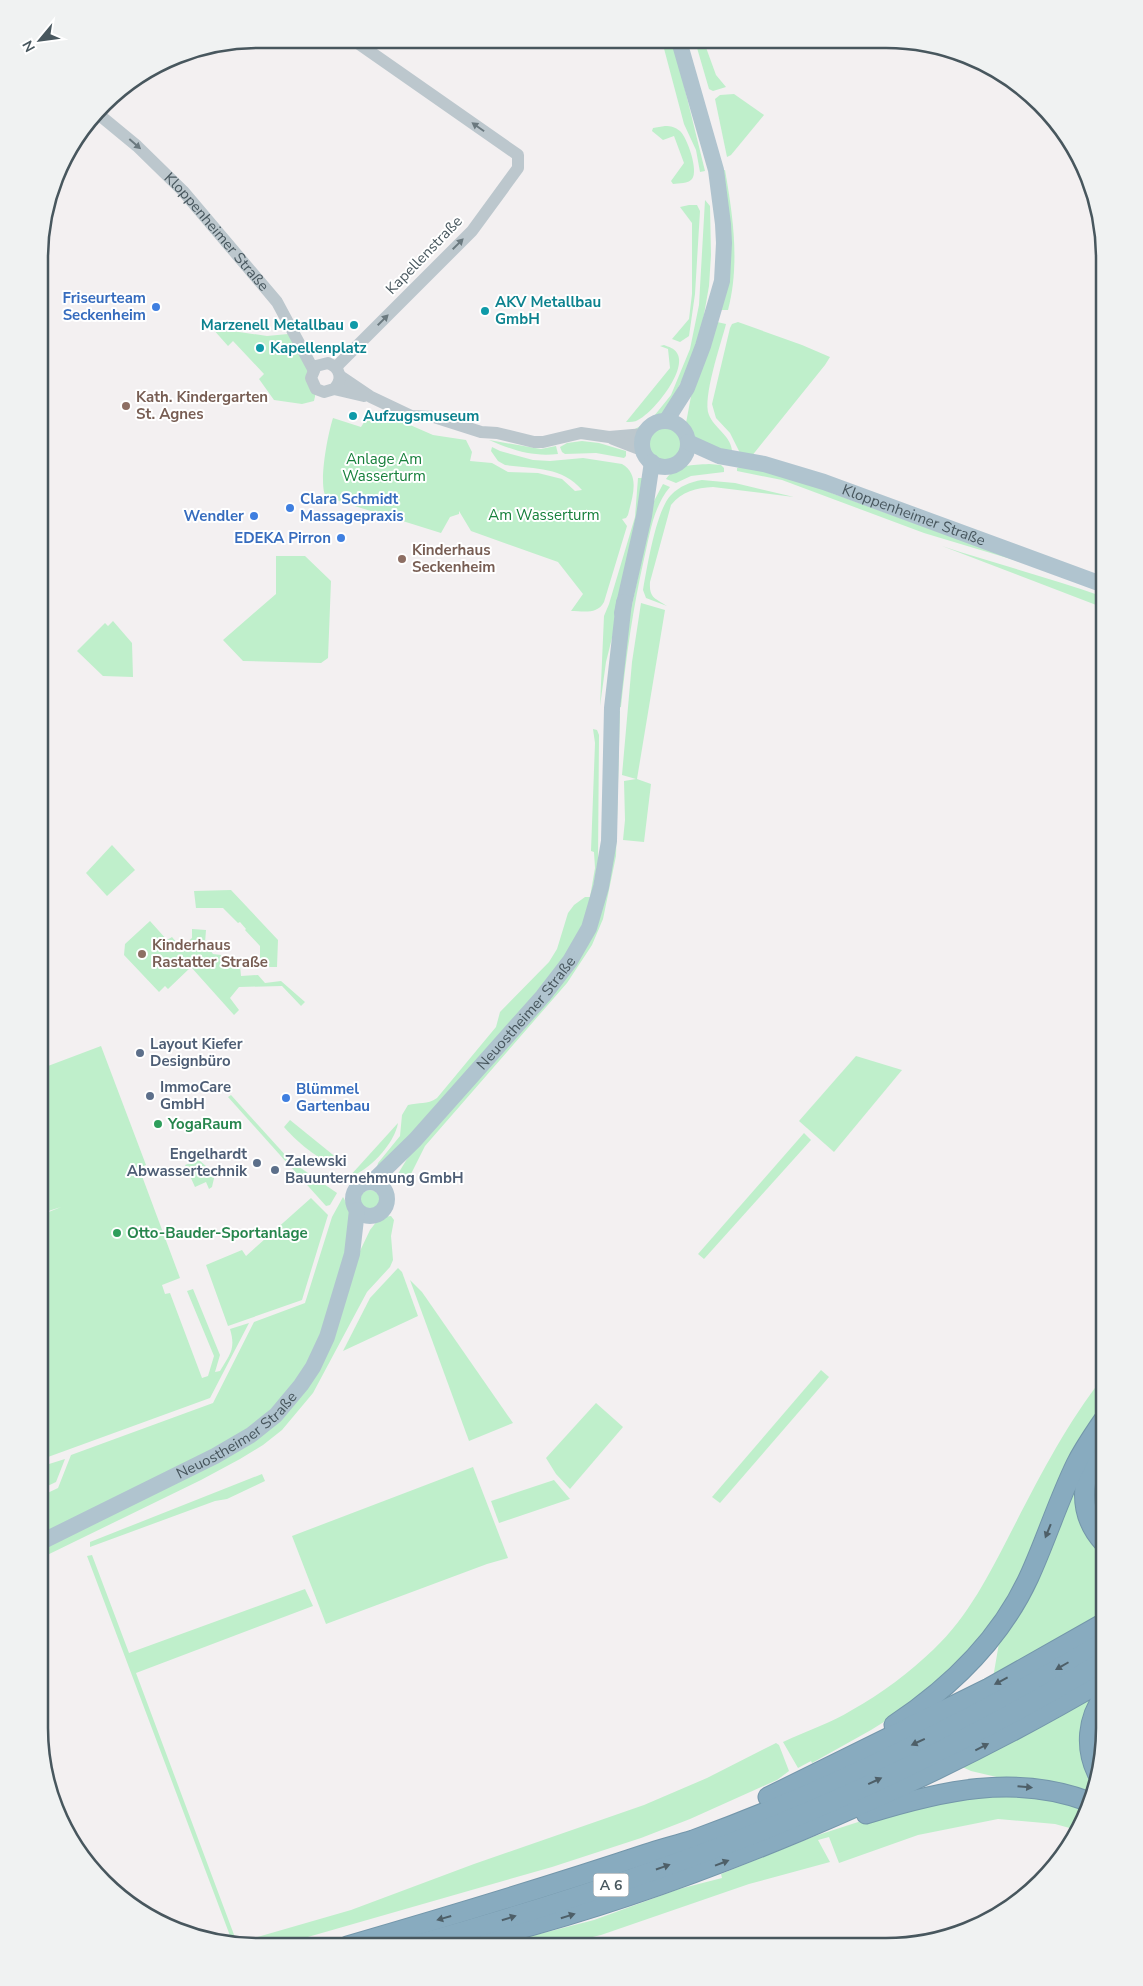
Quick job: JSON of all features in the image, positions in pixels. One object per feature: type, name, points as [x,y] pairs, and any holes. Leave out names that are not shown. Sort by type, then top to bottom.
[{"type":"highway","points":[[811,1804],[835,1764],[910,1714],[952,1682],[984,1648],[1004,1623],[1029,1577],[1076,1464],[1096,1432]]},
{"type":"highway","points":[[1096,1458],[1089,1469],[1084,1493],[1089,1520],[1096,1531]]},
{"type":"highway","points":[[835,1764],[989,1688],[1096,1627]]},
{"type":"highway","name":"A 6","points":[[439,1938],[618,1883],[739,1840],[811,1804],[1096,1646]]},
{"type":"highway","name":"A 6","points":[[374,1938],[561,1883],[658,1850],[689,1833],[740,1811],[811,1804],[902,1769],[1000,1719],[1096,1665]]},
{"type":"highway","points":[[486,1938],[546,1923],[630,1896],[735,1858],[811,1804],[942,1768],[1045,1714],[1096,1685]]},
{"type":"highway","points":[[1093,1761],[1089,1750],[1090,1732],[1096,1712]]},
{"type":"highway","points":[[811,1804],[838,1822],[924,1797],[967,1788],[1010,1786],[1042,1789],[1083,1800]]},
{"type":"main road","points":[[666,421],[687,388],[703,346],[711,312],[722,281],[723,224],[716,170],[681,48]]},
{"type":"main road","points":[[684,443],[671,422],[666,421],[653,424],[644,434],[642,445],[648,457],[658,465],[674,465],[684,443],[687,388]]},
{"type":"main road","name":"Kloppenheimer Straße","points":[[684,443],[719,456],[790,471],[1096,582]]},
{"type":"main road","name":"Neuostheimer Straße","points":[[644,516],[648,457]]},
{"type":"main road","name":"Neuostheimer Straße","points":[[379,1186],[415,1140],[543,996],[570,961],[589,928],[596,908],[604,868],[601,799],[602,723],[607,674],[644,516],[651,498],[669,466]]},
{"type":"main road","name":"Neuostheimer Straße","points":[[48,1539],[215,1456],[251,1435],[276,1415],[301,1386],[322,1348],[352,1254],[357,1210],[353,1200],[356,1190],[366,1182],[379,1186],[387,1201],[386,1206],[373,1216],[352,1254]]},
{"type":"main road","points":[[357,1210],[362,1214],[373,1216]]},
{"type":"street","name":"Kapellenstraße","points":[[338,372],[472,230],[518,168],[518,155],[365,48]]},
{"type":"street","name":"Kloppenheimer Straße","points":[[101,117],[137,146],[183,191],[276,302],[313,369],[311,378],[316,389],[324,392],[334,389],[371,397]]},
{"type":"street","points":[[313,369],[324,363],[338,372],[337,386],[334,389]]},
{"type":"street","name":"Kloppenheimer Straße","points":[[338,372],[371,397],[411,416],[434,417],[481,432],[534,442],[543,442],[581,434],[609,437],[644,434]]},
{"type":"street","name":"Kloppenheimer Straße","points":[[609,437],[648,457]]},
{"type":"green space","points":[[664,48],[675,48],[705,171],[700,172],[696,150],[684,124]]},
{"type":"green space","points":[[697,48],[706,48],[716,75],[726,87],[713,91],[709,89]]},
{"type":"green space","points":[[734,94],[764,115],[731,155],[727,157],[715,99],[720,95]]},
{"type":"green space","points":[[673,127],[680,131],[689,147],[694,175],[688,182],[673,184],[671,181],[684,163],[674,136],[663,140],[652,131],[653,128]]},
{"type":"green space","points":[[725,170],[733,222],[734,275],[728,310],[721,310],[719,171]]},
{"type":"green space","points":[[705,200],[710,206],[711,255],[709,286],[698,349],[664,415],[640,430],[633,430],[650,421],[671,395],[690,349],[699,305]]},
{"type":"green space","points":[[697,205],[700,211],[695,294],[689,336],[680,342],[672,339],[689,319],[692,294],[692,223],[680,207]]},
{"type":"green space","points":[[717,322],[726,324],[710,384],[708,407],[711,420],[731,445],[732,450],[728,453],[691,436],[686,423],[692,391]]},
{"type":"green space","points":[[738,322],[830,357],[751,457],[741,455],[730,433],[716,418],[712,404],[730,328],[732,324]]},
{"type":"green space","points":[[212,328],[267,336],[288,334],[312,375],[315,393],[314,401],[302,404],[274,400],[259,379],[264,374],[233,341],[228,346]]},
{"type":"green space","points":[[664,345],[676,351],[679,360],[678,370],[667,390],[652,409],[635,421],[626,422],[670,368],[668,349],[660,346]]},
{"type":"green space","points":[[378,411],[433,435],[466,440],[472,452],[470,461],[492,463],[508,472],[538,473],[562,479],[575,491],[582,490],[574,482],[556,473],[536,468],[505,465],[498,461],[491,451],[492,447],[533,460],[550,461],[583,458],[622,464],[628,469],[632,474],[634,487],[628,515],[622,519],[627,526],[604,602],[601,606],[594,611],[571,611],[583,594],[558,562],[471,531],[459,511],[459,514],[450,517],[441,533],[326,497],[323,470],[326,446],[333,418],[361,427],[370,413]]},
{"type":"green space","points":[[665,426],[677,432],[683,444],[677,456],[665,462],[653,456],[647,444],[653,432]]},
{"type":"green space","points":[[489,440],[541,449],[556,446],[558,454],[522,452]]},
{"type":"green space","points":[[582,441],[599,443],[626,451],[626,456],[624,458],[596,453],[565,454],[562,452],[560,447],[567,443]]},
{"type":"green space","points":[[709,464],[721,465],[724,468],[724,472],[691,476],[676,483],[666,479],[675,470],[680,468]]},
{"type":"green space","points":[[742,466],[806,482],[834,494],[1027,564],[924,533],[782,480],[737,471],[737,468]]},
{"type":"green space","points":[[638,478],[645,478],[621,602],[606,662],[600,706],[604,616],[635,517]]},
{"type":"green space","points":[[702,480],[735,483],[794,497],[713,487],[690,491],[675,500],[671,505],[650,582],[652,595],[667,606],[646,598],[643,590],[657,526],[661,513],[671,495],[685,485]]},
{"type":"green space","points":[[663,484],[670,487],[660,503],[650,531],[633,614],[621,707],[615,707],[618,671],[654,501]]},
{"type":"green space","points":[[942,546],[1096,594],[1096,605]]},
{"type":"green space","points":[[276,556],[305,556],[331,581],[328,658],[321,663],[243,661],[223,640],[276,594]]},
{"type":"green space","points":[[641,603],[665,610],[637,779],[651,784],[644,842],[623,840],[625,820],[624,781],[636,779],[622,775],[632,662]]},
{"type":"green space","points":[[113,621],[132,643],[133,677],[103,676],[77,651],[105,623],[108,626]]},
{"type":"green space","points":[[615,711],[620,711],[616,856],[603,919],[592,945],[567,983],[425,1146],[407,1182],[396,1177],[407,1159],[598,919]]},
{"type":"green space","points":[[593,729],[597,730],[599,735],[598,861],[588,915],[559,969],[418,1130],[377,1167],[378,1163],[400,1136],[402,1115],[408,1105],[437,1098],[496,1027],[500,1012],[549,962],[557,949],[568,913],[574,905],[585,897],[590,897],[595,868],[594,852],[591,851],[595,743]]},
{"type":"green space","points":[[112,845],[135,870],[107,896],[86,873]]},
{"type":"green space","points":[[231,890],[278,940],[277,967],[260,967],[260,946],[240,922],[238,923],[223,908],[196,908],[194,891]]},
{"type":"green space","points":[[150,921],[167,940],[172,937],[178,944],[185,944],[192,938],[192,929],[206,930],[205,943],[213,954],[221,955],[228,964],[240,965],[241,976],[258,975],[265,983],[281,981],[305,1002],[301,1006],[282,986],[239,987],[230,998],[239,1010],[234,1015],[191,967],[168,989],[165,986],[159,992],[124,955],[125,944]]},
{"type":"green space","name":"Otto-Bauder-Sportanlage","points":[[101,1046],[146,1165],[139,1168],[180,1278],[162,1285],[165,1294],[170,1293],[202,1378],[208,1376],[214,1356],[187,1291],[193,1289],[220,1355],[215,1372],[220,1371],[231,1351],[232,1336],[230,1329],[249,1323],[210,1398],[48,1457],[48,1212],[61,1207],[48,1211],[48,1066]]},
{"type":"green space","points":[[856,1056],[902,1070],[834,1152],[799,1121]]},
{"type":"green space","points":[[231,1095],[288,1158],[288,1164],[228,1097]]},
{"type":"green space","points":[[290,1120],[348,1167],[321,1158],[297,1141],[284,1127]]},
{"type":"green space","points":[[398,1123],[392,1139],[379,1156],[364,1169],[349,1177]]},
{"type":"green space","points":[[804,1133],[811,1140],[704,1259],[698,1254]]},
{"type":"green space","points":[[199,1160],[215,1174],[212,1187],[209,1189],[206,1182],[195,1187],[185,1165]]},
{"type":"green space","points":[[292,1162],[337,1193],[330,1205],[326,1206],[291,1167]]},
{"type":"green space","points":[[370,1190],[377,1193],[380,1200],[377,1207],[370,1210],[363,1207],[360,1200],[363,1193]]},
{"type":"green space","points":[[343,1197],[350,1209],[351,1228],[325,1331],[295,1386],[241,1438],[48,1533],[48,1493],[58,1488],[71,1455],[213,1403],[254,1322],[305,1303],[332,1217]]},
{"type":"green space","points":[[311,1198],[328,1215],[302,1300],[228,1326],[206,1265],[242,1250],[246,1256]]},
{"type":"green space","points":[[391,1216],[394,1220],[391,1236],[393,1260],[390,1267],[367,1292],[313,1393],[282,1430],[263,1445],[201,1480],[48,1555],[48,1544],[279,1421],[370,1230],[384,1217]]},
{"type":"green space","points":[[398,1268],[402,1272],[418,1316],[343,1351],[370,1298]]},
{"type":"green space","points":[[410,1280],[422,1292],[513,1423],[469,1441]]},
{"type":"green space","points":[[821,1370],[829,1377],[720,1503],[712,1497]]},
{"type":"green space","points":[[1096,1387],[1096,1421],[1014,1594],[969,1654],[911,1705],[812,1763],[811,1761],[798,1768],[783,1742],[844,1715],[884,1690],[925,1658],[968,1609],[1043,1471]]},
{"type":"green space","points":[[596,1403],[623,1427],[570,1489],[556,1474],[546,1458]]},
{"type":"green space","points":[[1096,1443],[1096,1452],[1084,1471],[1096,1518],[1096,1619],[993,1678],[999,1643],[1065,1503]]},
{"type":"green space","points":[[48,1457],[49,1464],[65,1459],[56,1482],[48,1486]]},
{"type":"green space","points":[[473,1467],[508,1558],[487,1564],[326,1624],[292,1536]]},
{"type":"green space","points":[[262,1474],[265,1481],[227,1499],[215,1501],[90,1547],[90,1542]]},
{"type":"green space","points":[[1096,1474],[1096,1515],[1094,1511],[1094,1478]]},
{"type":"green space","points":[[554,1480],[570,1499],[499,1523],[491,1501]]},
{"type":"green space","points":[[92,1555],[129,1653],[305,1589],[313,1606],[136,1673],[235,1937],[231,1937],[87,1556]]},
{"type":"green space","points":[[1096,1693],[1094,1756],[1084,1796],[971,1771],[960,1766]]},
{"type":"green space","points":[[776,1743],[779,1745],[789,1771],[777,1780],[690,1819],[641,1838],[552,1867],[304,1938],[254,1938],[351,1910],[474,1864],[644,1805],[707,1778]]},
{"type":"green space","points":[[1011,1791],[1081,1805],[1070,1828],[1055,1824],[998,1819],[918,1835],[839,1863],[829,1837],[818,1840],[830,1862],[749,1884],[601,1935],[588,1938],[523,1938],[594,1920],[679,1889],[722,1878],[721,1874],[815,1836],[892,1811]]},
{"type":"place","name":"Friseurteam Seckenheim","points":[[156,307]]},
{"type":"place","name":"AKV Metallbau GmbH","points":[[485,311]]},
{"type":"place","name":"Marzenell Metallbau","points":[[354,325]]},
{"type":"place","name":"Kapellenplatz","points":[[260,348]]},
{"type":"place","name":"Kath. Kindergarten St. Agnes","points":[[126,406]]},
{"type":"place","name":"Aufzugsmuseum","points":[[353,416]]},
{"type":"place","name":"Clara Schmidt Massagepraxis","points":[[290,508]]},
{"type":"place","name":"Wendler","points":[[254,516]]},
{"type":"place","name":"EDEKA Pirron","points":[[341,538]]},
{"type":"place","name":"Kinderhaus Seckenheim","points":[[402,559]]},
{"type":"place","name":"Kinderhaus Rastatter Straße","points":[[142,954]]},
{"type":"place","name":"Layout Kiefer Designbüro","points":[[140,1053]]},
{"type":"place","name":"ImmoCare GmbH","points":[[150,1096]]},
{"type":"place","name":"Blümmel Gartenbau","points":[[286,1098]]},
{"type":"place","name":"YogaRaum","points":[[158,1124]]},
{"type":"place","name":"Engelhardt Abwassertechnik","points":[[257,1163]]},
{"type":"place","name":"Zalewski Bauunternehmung GmbH","points":[[275,1170]]},
{"type":"place","name":"Otto-Bauder-Sportanlage","points":[[117,1233]]},
{"type":"park label","name":"Anlage Am Wasserturm","points":[[384,468]]},
{"type":"park label","name":"Am Wasserturm","points":[[544,515]]}]
